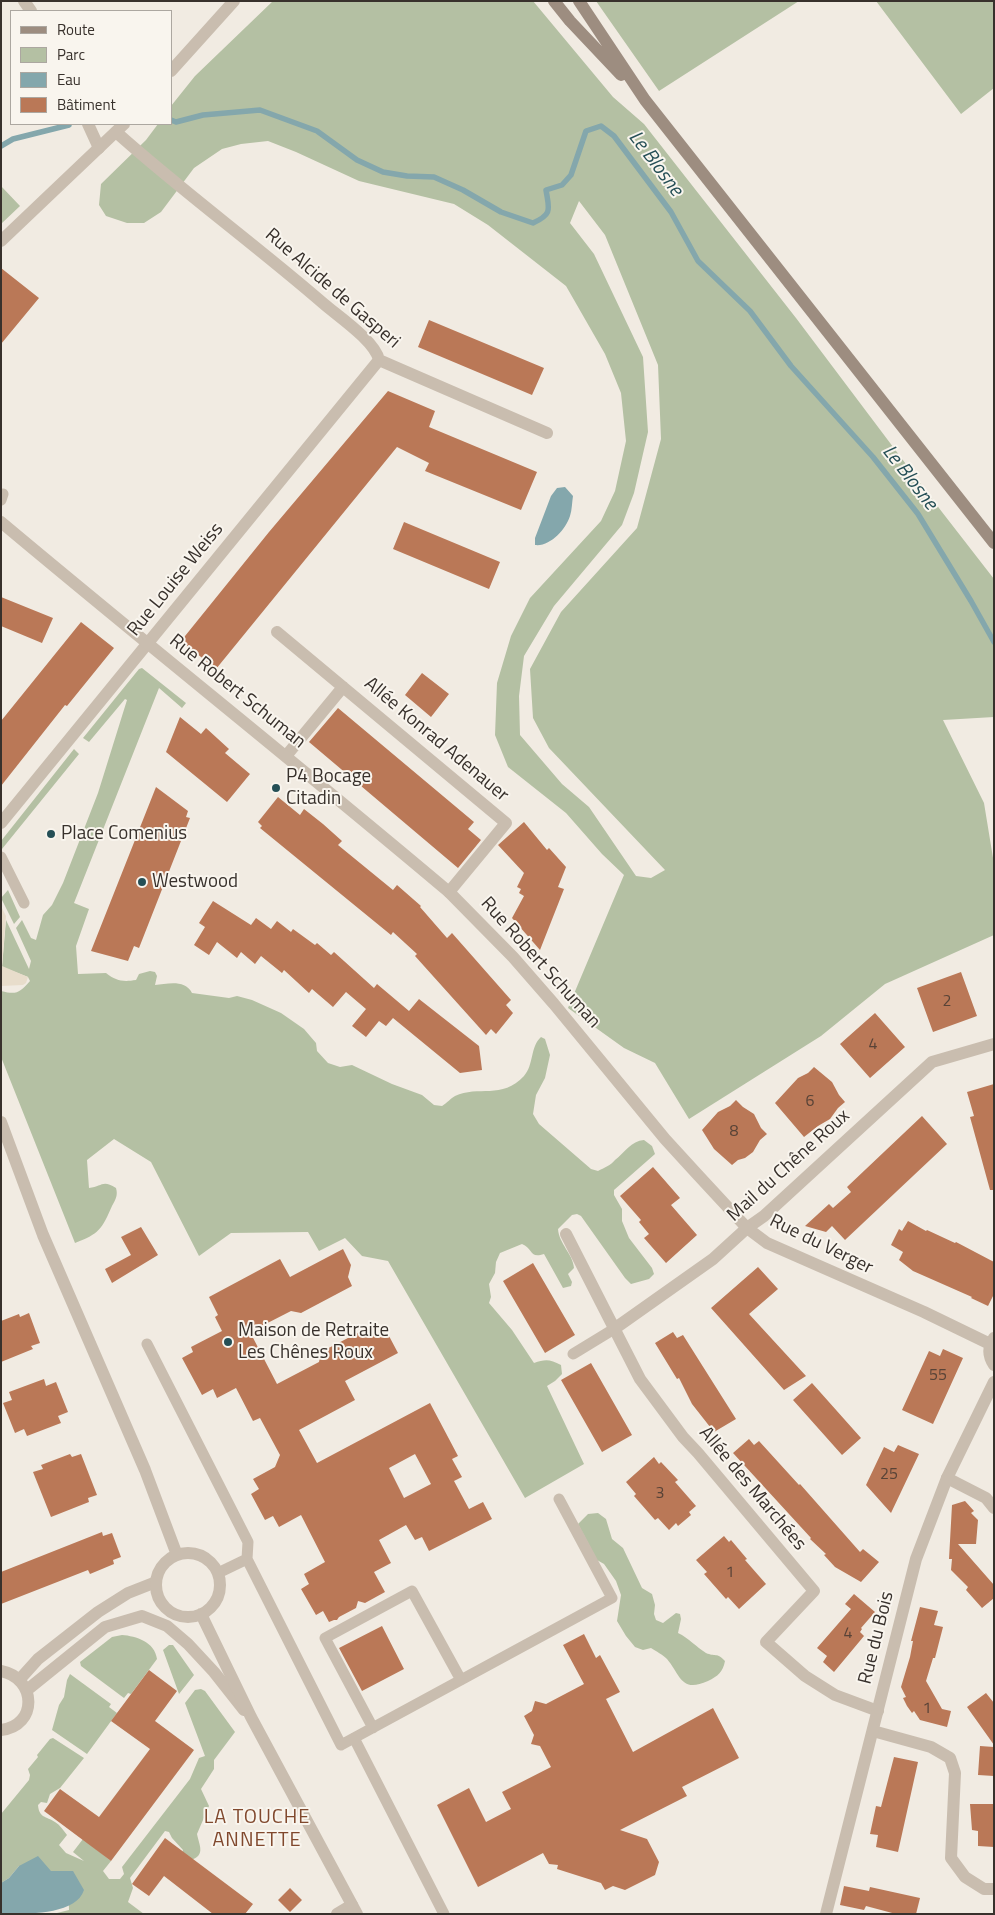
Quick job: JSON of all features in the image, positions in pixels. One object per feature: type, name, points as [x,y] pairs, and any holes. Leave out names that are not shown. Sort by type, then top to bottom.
[{"type":"main road","points":[[554,1],[570,21],[645,100]]},
{"type":"main road","points":[[579,1],[645,100],[994,543]]},
{"type":"street","points":[[172,70],[234,1]]},
{"type":"street","points":[[88,125],[92,137],[99,148]]},
{"type":"street","points":[[1,241],[120,128]]},
{"type":"street","name":"Rue Alcide de Gasperi","points":[[120,128],[354,330],[378,353],[379,360],[548,433]]},
{"type":"street","name":"Rue Louise Weiss","points":[[1,823],[379,360]]},
{"type":"street","name":"Rue Robert Schuman","points":[[1,522],[449,892],[548,997],[665,1139]]},
{"type":"street","name":"Allée Konrad Adenauer","points":[[277,632],[506,823],[449,892]]},
{"type":"street","name":"Allée Konrad Adenauer","points":[[286,756],[343,687]]},
{"type":"street","name":"Mail du Chêne Roux","points":[[614,1329],[713,1258],[771,1210],[932,1062],[994,1044]]},
{"type":"street","points":[[1,1122],[43,1235],[145,1470],[177,1555]]},
{"type":"street","name":"Rue du Verger","points":[[665,1139],[747,1228],[767,1243],[992,1341]]},
{"type":"street","name":"Allée des Marchées","points":[[566,1234],[640,1379],[683,1437],[814,1591],[766,1642],[805,1676],[836,1695],[878,1711]]},
{"type":"street","points":[[992,1341],[988,1351],[990,1360],[994,1365]]},
{"type":"street","name":"Rue du Bois","points":[[826,1914],[916,1559],[947,1478],[994,1382]]},
{"type":"street","points":[[947,1478],[986,1498],[994,1508]]},
{"type":"street","points":[[192,1553],[200,1556],[208,1560],[218,1573],[220,1582],[216,1601],[201,1614],[190,1617],[179,1616],[169,1611],[159,1598],[156,1582],[161,1568],[166,1562],[177,1555],[192,1553]]},
{"type":"street","points":[[24,1684],[38,1659],[98,1612],[128,1593],[156,1582]]},
{"type":"street","points":[[201,1614],[251,1717],[354,1909],[336,1914]]},
{"type":"street","points":[[24,1684],[105,1628],[142,1616],[167,1626],[188,1644],[251,1717]]},
{"type":"street","points":[[1,1671],[12,1673],[24,1684],[28,1708],[25,1716],[19,1723],[12,1728],[1,1730]]},
{"type":"street","points":[[873,1731],[930,1746],[950,1758],[955,1773],[951,1858],[965,1877],[984,1888],[994,1889]]},
{"type":"lane","points":[[1,857],[24,903]]},
{"type":"lane","points":[[573,1354],[614,1329]]},
{"type":"lane","points":[[147,1344],[248,1542],[247,1559],[341,1745],[612,1598],[559,1499]]},
{"type":"lane","points":[[218,1573],[247,1559]]},
{"type":"lane","points":[[374,1728],[325,1638],[412,1591],[461,1680]]},
{"type":"lane","points":[[354,1738],[444,1914]]},
{"type":"green space","points":[[273,1],[533,1],[613,97],[644,124],[796,318],[994,579],[994,717],[943,720],[984,803],[994,864],[994,935],[885,984],[821,1036],[689,1119],[655,1063],[624,1048],[568,1008],[624,875],[602,854],[566,813],[508,767],[495,735],[497,683],[511,636],[530,598],[601,521],[615,491],[626,441],[621,393],[605,354],[566,286],[488,225],[454,204],[359,181],[268,141],[241,144],[222,149],[194,168],[161,212],[144,223],[127,223],[106,216],[99,205],[101,184],[146,140],[157,125],[172,125],[172,105],[195,76]],"holes":[[[579,201],[605,235],[658,365],[661,439],[637,528],[561,612],[530,669],[533,718],[549,748],[665,870],[651,878],[636,876],[589,807],[562,784],[520,735],[519,696],[524,656],[554,606],[622,525],[634,493],[648,432],[643,357],[594,254],[570,223]]]},
{"type":"green space","points":[[596,1],[799,1],[659,91]]},
{"type":"green space","points":[[876,1],[994,1],[994,88],[961,114]]},
{"type":"green space","points":[[1,186],[20,206],[1,224]]},
{"type":"green space","points":[[142,668],[186,703],[182,708],[159,688],[74,903],[89,909],[76,946],[78,974],[106,973],[113,978],[127,981],[136,980],[139,974],[150,971],[155,972],[157,976],[155,985],[180,984],[192,993],[229,998],[237,996],[252,1000],[281,1013],[304,1029],[316,1043],[317,1051],[328,1063],[340,1067],[352,1065],[392,1084],[422,1095],[434,1105],[442,1106],[453,1097],[464,1093],[499,1090],[516,1083],[527,1072],[535,1046],[541,1037],[545,1039],[550,1055],[545,1078],[536,1095],[533,1114],[539,1124],[591,1169],[598,1171],[612,1163],[635,1142],[644,1140],[652,1146],[655,1154],[614,1190],[614,1195],[622,1209],[622,1221],[629,1238],[652,1268],[654,1274],[649,1279],[631,1284],[581,1216],[577,1214],[572,1215],[558,1229],[573,1263],[574,1268],[568,1274],[572,1282],[571,1286],[563,1288],[544,1254],[533,1254],[522,1244],[500,1253],[496,1262],[495,1273],[489,1284],[491,1297],[489,1303],[512,1330],[534,1363],[548,1360],[561,1365],[562,1374],[547,1386],[584,1464],[525,1498],[388,1261],[362,1256],[345,1238],[319,1251],[308,1232],[231,1233],[199,1256],[151,1162],[114,1139],[87,1160],[89,1188],[105,1184],[111,1185],[116,1188],[116,1199],[99,1230],[90,1237],[75,1243],[1,1057],[1,991],[17,992],[30,981],[28,977],[2,967],[6,920],[29,969],[31,961],[16,928],[22,920],[31,938],[36,940],[43,915],[52,905],[63,883],[98,793],[127,700],[125,699],[89,742],[83,738],[139,669]]},
{"type":"green space","points":[[74,749],[79,754],[2,849],[1,841]]},
{"type":"green space","points":[[8,890],[20,917],[14,924],[1,898]]},
{"type":"green space","points":[[598,1513],[606,1519],[612,1539],[623,1548],[642,1588],[652,1594],[656,1620],[663,1623],[676,1613],[680,1614],[681,1619],[678,1633],[706,1653],[718,1656],[725,1661],[721,1671],[715,1677],[699,1684],[687,1684],[679,1677],[664,1656],[651,1648],[643,1650],[635,1647],[626,1636],[617,1621],[621,1595],[616,1581],[604,1564],[597,1560],[578,1524],[588,1514]]},
{"type":"green space","points":[[122,1635],[139,1639],[149,1644],[153,1648],[157,1659],[131,1694],[128,1693],[124,1698],[81,1666],[80,1662],[112,1637]]},
{"type":"green space","points":[[169,1645],[173,1645],[194,1675],[179,1694],[163,1650]]},
{"type":"green space","points":[[70,1674],[111,1704],[109,1707],[117,1713],[87,1754],[52,1730]]},
{"type":"green space","points":[[201,1689],[205,1691],[235,1732],[214,1760],[214,1769],[201,1789],[209,1806],[197,1834],[200,1849],[199,1855],[191,1860],[182,1853],[183,1850],[169,1832],[165,1831],[130,1878],[133,1888],[128,1902],[144,1914],[53,1914],[69,1910],[68,1871],[51,1871],[19,1866],[9,1878],[1,1883],[1,1814],[29,1780],[28,1769],[38,1757],[37,1755],[53,1738],[84,1758],[60,1788],[50,1794],[47,1803],[41,1802],[38,1805],[40,1812],[57,1823],[67,1835],[59,1845],[66,1853],[84,1861],[73,1852],[83,1839],[111,1861],[103,1871],[109,1879],[120,1879],[124,1874],[122,1867],[190,1779],[199,1758],[205,1756],[185,1703],[195,1690]]},
{"type":"shaded area","points":[[1,906],[6,916],[2,966],[28,977],[23,985],[1,986]]},
{"type":"water","points":[[565,487],[573,496],[568,521],[552,540],[541,545],[535,545],[535,538],[551,496],[557,488]]},
{"type":"water","points":[[38,1856],[51,1871],[73,1871],[84,1890],[79,1898],[61,1909],[37,1913],[1,1914],[1,1883],[9,1878],[19,1866]]},
{"type":"building","points":[[1,268],[39,298],[1,344]]},
{"type":"building","points":[[429,320],[544,368],[532,395],[418,347]]},
{"type":"building","points":[[388,391],[435,411],[429,427],[537,472],[521,510],[425,471],[429,463],[397,447],[216,669],[181,641],[269,532]]},
{"type":"building","points":[[404,522],[500,562],[489,589],[393,549]]},
{"type":"building","points":[[1,597],[53,618],[42,643],[1,626]]},
{"type":"building","points":[[81,622],[114,648],[67,706],[65,705],[1,786],[1,721]]},
{"type":"building","points":[[422,673],[449,694],[431,717],[405,695]]},
{"type":"building","points":[[338,708],[474,822],[468,829],[481,840],[458,868],[309,742]]},
{"type":"building","points":[[180,717],[201,734],[206,728],[229,749],[225,753],[250,774],[227,802],[166,752]]},
{"type":"building","name":"Westwood","points":[[156,787],[188,811],[186,817],[190,818],[139,948],[134,946],[128,961],[91,951]]},
{"type":"building","points":[[278,797],[300,815],[304,809],[323,824],[342,841],[338,845],[393,890],[397,885],[421,906],[447,938],[452,933],[511,1000],[506,1005],[513,1013],[496,1034],[491,1029],[486,1035],[415,956],[417,954],[393,932],[391,935],[260,828],[262,826],[258,822]]},
{"type":"building","points":[[524,822],[547,850],[549,848],[566,867],[558,887],[564,889],[540,950],[512,918],[524,896],[519,893],[521,889],[517,887],[524,873],[498,845]]},
{"type":"building","points":[[213,901],[251,925],[256,918],[271,929],[277,921],[291,932],[293,929],[315,945],[317,943],[331,955],[334,952],[374,988],[377,984],[409,1011],[419,999],[479,1046],[482,1070],[460,1073],[393,1018],[386,1026],[379,1021],[366,1037],[352,1026],[366,1009],[346,992],[333,1007],[312,989],[309,993],[284,970],[282,973],[261,956],[255,964],[241,952],[237,958],[217,942],[209,955],[194,945],[205,927],[199,923]]},
{"type":"building","points":[[961,972],[977,1016],[933,1032],[917,988]]},
{"type":"building","points":[[875,1013],[905,1047],[870,1078],[840,1044]]},
{"type":"building","points":[[814,1067],[832,1082],[845,1102],[830,1119],[804,1137],[775,1103],[798,1078],[808,1073]]},
{"type":"building","points":[[994,1084],[994,1190],[990,1190],[970,1117],[974,1116],[967,1092]]},
{"type":"building","points":[[736,1100],[754,1114],[761,1128],[767,1134],[760,1140],[753,1152],[732,1165],[714,1149],[702,1130],[718,1112],[730,1106]]},
{"type":"building","points":[[922,1116],[947,1144],[845,1240],[832,1226],[826,1232],[805,1226],[829,1204],[833,1208],[851,1192],[847,1187]]},
{"type":"building","points":[[653,1167],[680,1198],[671,1205],[697,1235],[666,1263],[644,1238],[649,1234],[639,1222],[641,1220],[620,1196]]},
{"type":"building","points":[[908,1221],[926,1231],[956,1242],[994,1262],[994,1294],[988,1306],[913,1271],[899,1260],[903,1252],[891,1245],[899,1229],[902,1231]]},
{"type":"building","points":[[141,1227],[158,1255],[112,1283],[105,1269],[131,1255],[121,1237]]},
{"type":"building","points":[[343,1249],[351,1265],[348,1277],[352,1286],[301,1313],[291,1311],[250,1332],[277,1384],[319,1362],[321,1352],[373,1325],[378,1334],[389,1336],[398,1353],[345,1381],[355,1400],[299,1430],[317,1463],[430,1403],[458,1456],[452,1459],[462,1477],[454,1481],[469,1509],[483,1502],[492,1519],[429,1551],[422,1537],[415,1540],[406,1525],[379,1540],[391,1563],[374,1572],[385,1592],[365,1603],[358,1601],[356,1608],[337,1620],[329,1622],[323,1611],[316,1615],[301,1589],[309,1584],[304,1574],[325,1562],[301,1515],[279,1527],[273,1516],[265,1520],[251,1494],[259,1489],[253,1479],[275,1467],[280,1455],[260,1418],[253,1421],[236,1388],[217,1398],[213,1389],[202,1395],[182,1358],[193,1352],[191,1347],[222,1331],[215,1317],[218,1315],[209,1297],[280,1259],[290,1277]],"holes":[[[415,1454],[431,1484],[404,1498],[389,1468]]]},
{"type":"building","points":[[533,1263],[575,1335],[545,1353],[503,1281]]},
{"type":"building","points":[[758,1267],[778,1289],[749,1314],[806,1376],[784,1390],[711,1308]]},
{"type":"building","points":[[29,1313],[40,1343],[31,1346],[33,1349],[1,1362],[1,1321],[19,1314],[20,1317]]},
{"type":"building","points":[[673,1332],[677,1338],[683,1335],[736,1419],[714,1432],[692,1404],[679,1378],[677,1379],[655,1343]]},
{"type":"building","points":[[943,1349],[963,1358],[933,1424],[902,1410],[929,1351],[940,1356]]},
{"type":"building","points":[[591,1363],[632,1435],[602,1452],[561,1380]]},
{"type":"building","points":[[44,1379],[46,1386],[56,1382],[68,1412],[58,1416],[61,1423],[27,1436],[24,1429],[15,1433],[3,1403],[12,1400],[9,1392]]},
{"type":"building","points":[[812,1383],[861,1438],[842,1455],[793,1400]]},
{"type":"building","points":[[749,1439],[754,1445],[759,1441],[860,1552],[863,1549],[879,1562],[861,1582],[835,1567],[824,1555],[826,1554],[810,1539],[733,1453]]},
{"type":"building","points":[[898,1445],[919,1454],[891,1513],[866,1485],[884,1447],[894,1452]]},
{"type":"building","points":[[70,1454],[72,1457],[81,1454],[97,1495],[88,1498],[89,1502],[51,1517],[33,1472],[43,1469],[41,1465]]},
{"type":"building","points":[[654,1457],[659,1464],[661,1462],[678,1480],[675,1482],[696,1506],[689,1512],[691,1515],[678,1526],[676,1523],[669,1530],[658,1518],[655,1520],[634,1496],[636,1494],[626,1482]]},
{"type":"building","points":[[965,1501],[974,1511],[971,1513],[978,1520],[976,1544],[958,1544],[994,1585],[994,1598],[982,1608],[966,1590],[968,1587],[951,1570],[952,1559],[949,1559],[952,1505]]},
{"type":"building","points":[[102,1532],[103,1536],[112,1533],[121,1557],[113,1560],[114,1564],[90,1574],[88,1570],[1,1604],[1,1572]]},
{"type":"building","points":[[724,1536],[729,1542],[731,1540],[766,1584],[739,1609],[728,1597],[726,1599],[704,1574],[707,1572],[696,1560]]},
{"type":"building","points":[[854,1594],[875,1612],[861,1628],[860,1632],[864,1636],[834,1672],[823,1662],[827,1656],[817,1648],[851,1609],[845,1604]]},
{"type":"building","points":[[920,1607],[938,1611],[934,1625],[943,1627],[935,1658],[933,1658],[926,1681],[942,1709],[951,1711],[947,1727],[920,1720],[914,1711],[912,1713],[903,1698],[906,1697],[901,1687],[910,1657],[913,1641],[911,1641]]},
{"type":"building","points":[[382,1626],[404,1669],[362,1691],[339,1648]]},
{"type":"building","points":[[584,1634],[596,1658],[600,1655],[620,1692],[606,1699],[633,1752],[713,1708],[739,1758],[682,1787],[687,1796],[620,1830],[647,1839],[659,1862],[655,1875],[625,1890],[613,1886],[605,1890],[601,1883],[557,1869],[558,1865],[549,1864],[543,1853],[478,1887],[437,1805],[469,1788],[486,1822],[511,1809],[502,1792],[551,1767],[540,1746],[531,1744],[534,1735],[524,1716],[532,1711],[535,1701],[546,1704],[584,1684],[563,1645]]},
{"type":"building","points":[[149,1670],[177,1691],[155,1721],[194,1750],[111,1861],[44,1811],[60,1789],[99,1817],[150,1749],[111,1721]]},
{"type":"building","points":[[986,1693],[994,1703],[994,1745],[967,1707]]},
{"type":"building","points":[[980,1746],[994,1747],[994,1776],[978,1775]]},
{"type":"building","points":[[894,1757],[918,1762],[898,1852],[876,1847],[878,1835],[870,1834],[876,1806],[881,1807]]},
{"type":"building","points":[[970,1804],[994,1804],[994,1847],[978,1846],[978,1831],[972,1830]]},
{"type":"building","points":[[165,1838],[253,1904],[245,1914],[213,1914],[164,1876],[149,1896],[132,1884]]},
{"type":"building","points":[[844,1886],[869,1891],[870,1887],[920,1898],[916,1914],[896,1914],[866,1906],[864,1910],[840,1905]]},
{"type":"building","points":[[290,1888],[302,1900],[290,1912],[278,1900]]},
{"type":"waterway","name":"Le Blosne","points":[[172,120],[176,122],[203,115],[260,110],[317,131],[357,160],[383,172],[407,176],[434,177],[463,190],[501,212],[533,223],[547,214],[546,190],[562,185],[571,175],[586,131],[601,126],[614,136],[671,212],[698,261],[750,311],[791,366],[873,457],[918,514],[994,642]]},
{"type":"waterway","name":"Le Blosne","points":[[1,146],[13,139],[69,125]]},
{"type":"place","name":"P4 Bocage Citadin","points":[[276,788]]},
{"type":"place","name":"Place Comenius","points":[[51,834]]},
{"type":"place","name":"Westwood","points":[[142,882]]},
{"type":"place","name":"Maison de Retraite Les Chênes Roux","points":[[228,1342]]},
{"type":"district","name":"LA TOUCHE ANNETTE","points":[[257,1830]]}]
